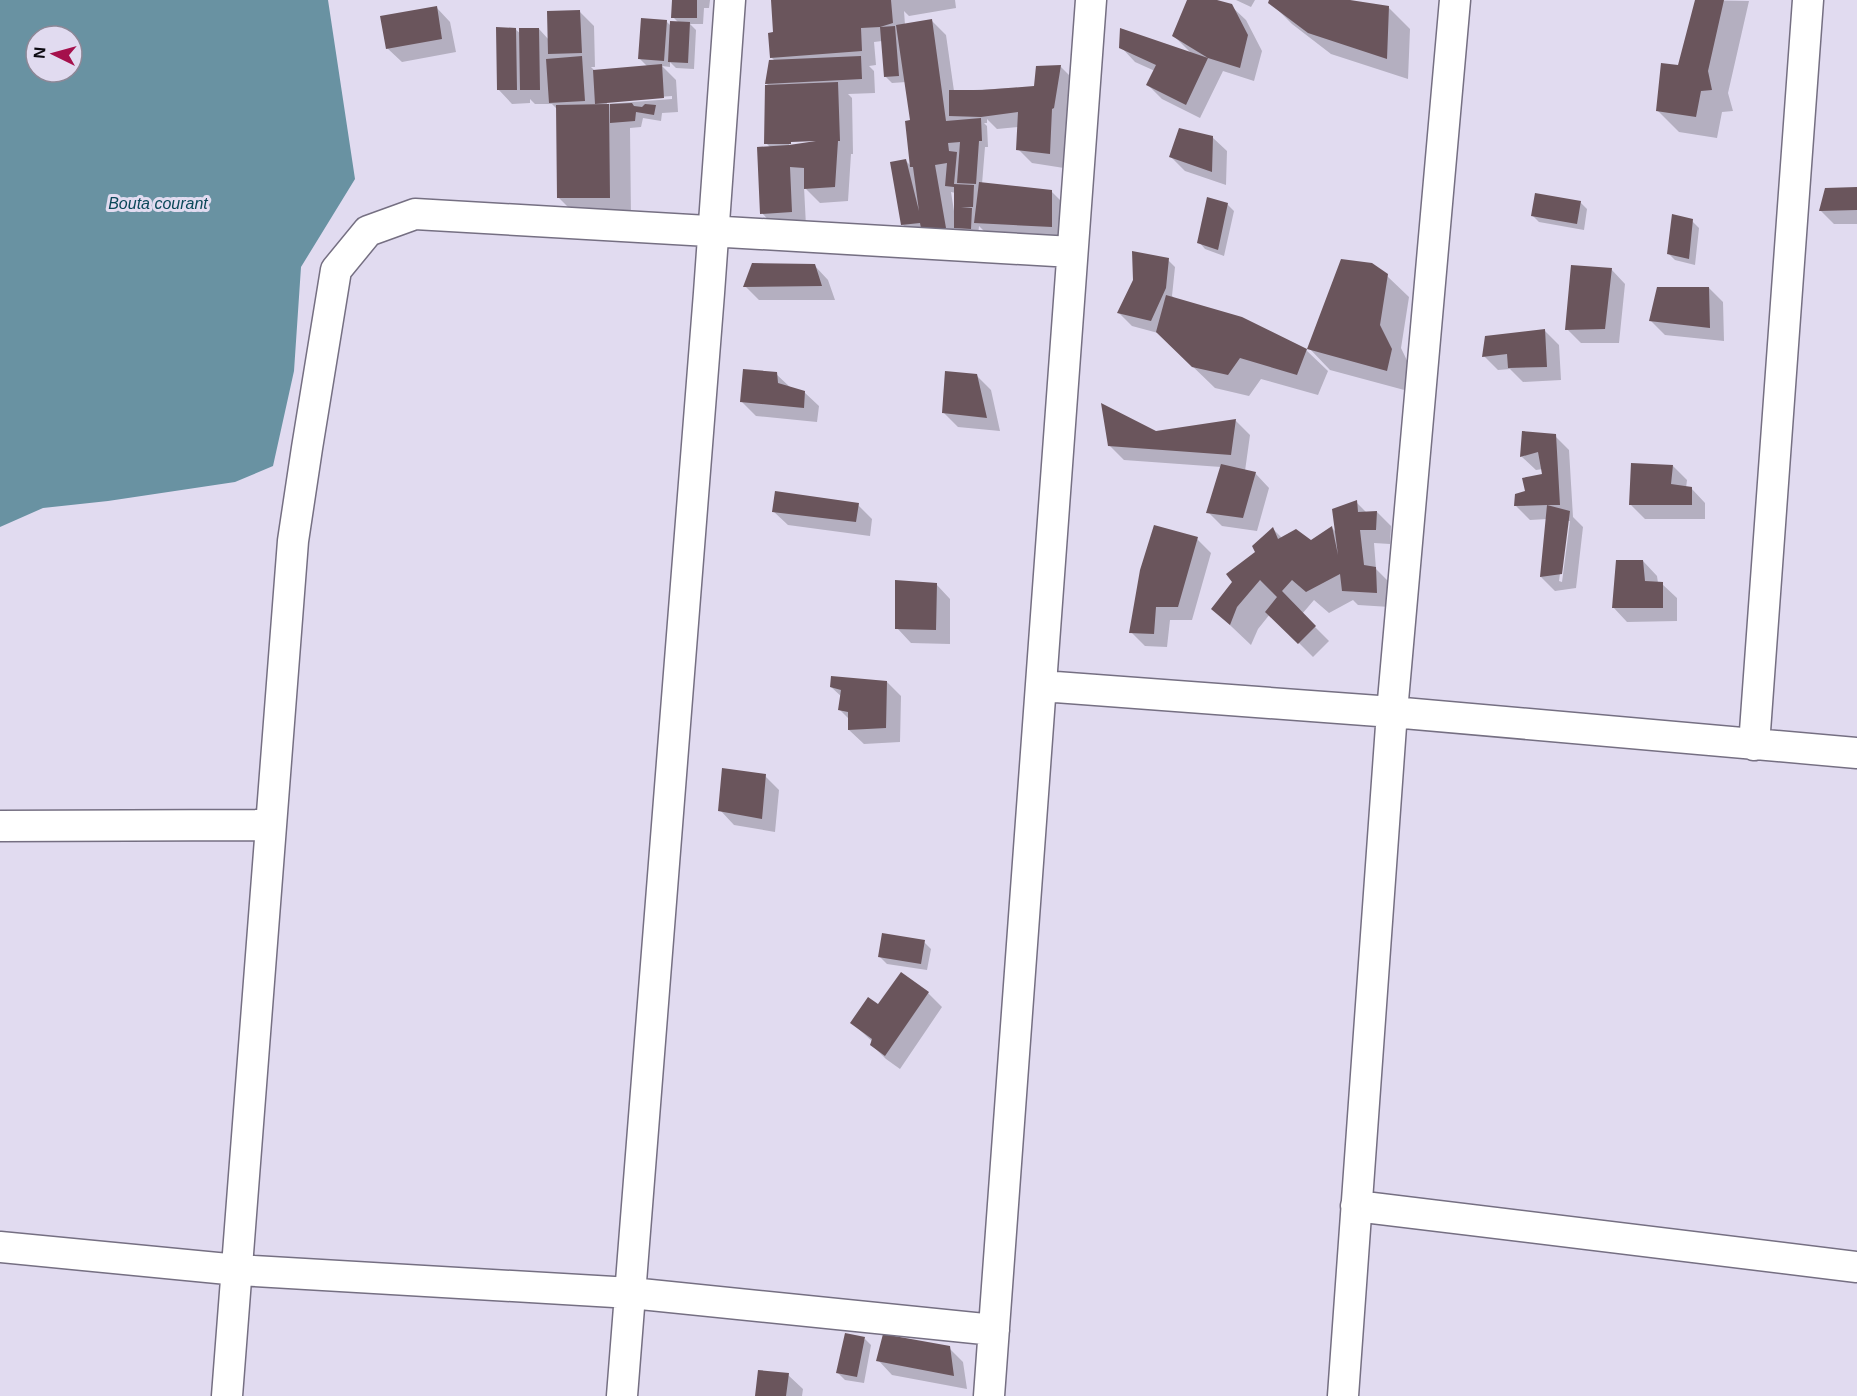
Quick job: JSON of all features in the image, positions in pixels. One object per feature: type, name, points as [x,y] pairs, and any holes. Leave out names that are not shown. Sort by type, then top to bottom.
[{"type":"street","points":[[622,1396],[714,231],[730,0]]},
{"type":"street","points":[[989,1396],[1091,0]]},
{"type":"street","points":[[1343,1396],[1392,712],[1455,0]]},
{"type":"street","points":[[1754,745],[1808,0]]},
{"type":"street","points":[[227,1396],[293,541],[336,270],[368,231],[415,214],[1072,252]]},
{"type":"street","points":[[1042,686],[1392,712],[1857,753]]},
{"type":"street","points":[[0,826],[271,825]]},
{"type":"street","points":[[1356,1206],[1857,1267]]},
{"type":"street","points":[[0,1247],[238,1270],[631,1293],[994,1330]]},
{"type":"water","name":"Bouta courant","points":[[0,0],[328,0],[355,179],[301,267],[294,371],[273,466],[235,482],[43,508],[0,527]]},
{"type":"building","points":[[672,0],[697,0],[697,18],[671,18]]},
{"type":"building","points":[[771,0],[891,0],[893,23],[880,27],[861,28],[862,51],[770,58],[768,33],[773,32]]},
{"type":"building","points":[[1187,0],[1217,0],[1232,4],[1248,35],[1240,68],[1208,58],[1172,36]]},
{"type":"building","points":[[1269,0],[1350,0],[1389,6],[1387,59],[1308,33],[1268,3]]},
{"type":"building","points":[[1695,0],[1724,0],[1708,71],[1712,90],[1701,91],[1696,117],[1656,111],[1661,63],[1678,65]]},
{"type":"building","points":[[437,6],[442,39],[386,49],[380,16]]},
{"type":"building","points":[[580,10],[582,53],[548,54],[547,11]]},
{"type":"building","points":[[641,18],[667,20],[664,61],[638,59]]},
{"type":"building","points":[[932,19],[946,121],[981,118],[982,141],[979,141],[976,184],[957,183],[960,142],[948,143],[949,151],[957,152],[954,184],[974,185],[973,207],[961,207],[972,208],[971,229],[954,228],[954,187],[945,186],[947,163],[935,165],[946,228],[921,228],[920,223],[901,225],[890,162],[906,159],[919,211],[913,167],[910,167],[905,121],[910,120],[896,25]]},
{"type":"building","points":[[670,21],[690,22],[688,63],[668,62]]},
{"type":"building","points":[[895,26],[899,76],[884,77],[880,27]]},
{"type":"building","points":[[496,27],[516,28],[517,90],[497,90]]},
{"type":"building","points":[[519,28],[539,28],[540,90],[520,90]]},
{"type":"building","points":[[1120,28],[1208,58],[1186,105],[1146,85],[1156,65],[1119,48]]},
{"type":"building","points":[[582,56],[585,101],[549,103],[546,59]]},
{"type":"building","points":[[861,56],[862,79],[765,84],[769,60]]},
{"type":"building","points":[[662,64],[664,98],[595,104],[593,70]]},
{"type":"building","points":[[1061,65],[1052,109],[1050,154],[1016,150],[1018,112],[981,117],[949,116],[949,90],[1034,86],[1036,66]]},
{"type":"building","points":[[838,82],[840,141],[838,141],[835,187],[804,189],[804,168],[790,167],[792,212],[760,214],[757,147],[816,141],[764,144],[765,85]]},
{"type":"building","points":[[632,103],[634,106],[642,107],[645,104],[656,105],[654,115],[636,112],[635,121],[610,123],[610,104]]},
{"type":"building","points":[[609,104],[610,198],[557,198],[556,105]]},
{"type":"building","points":[[1179,128],[1213,136],[1212,172],[1169,157]]},
{"type":"building","points":[[979,182],[1052,190],[1052,227],[974,223]]},
{"type":"building","points":[[1857,187],[1857,210],[1819,211],[1825,188]]},
{"type":"building","points":[[1535,193],[1581,201],[1577,224],[1531,216]]},
{"type":"building","points":[[1207,197],[1228,203],[1218,250],[1197,243]]},
{"type":"building","points":[[1672,214],[1693,219],[1689,259],[1667,254]]},
{"type":"building","points":[[1132,251],[1169,258],[1166,288],[1151,321],[1117,313],[1133,280]]},
{"type":"building","points":[[1341,259],[1372,263],[1388,274],[1380,325],[1392,349],[1387,371],[1307,349]]},
{"type":"building","points":[[752,263],[815,264],[822,286],[743,287]]},
{"type":"building","points":[[1571,265],[1612,268],[1605,329],[1565,330]]},
{"type":"building","points":[[1657,287],[1709,287],[1710,328],[1649,321]]},
{"type":"building","points":[[1166,295],[1242,317],[1307,349],[1297,375],[1240,358],[1228,375],[1192,367],[1156,332]]},
{"type":"building","points":[[1545,329],[1547,367],[1508,368],[1507,354],[1482,357],[1485,336]]},
{"type":"building","points":[[743,369],[777,372],[778,383],[805,391],[804,408],[740,402]]},
{"type":"building","points":[[945,371],[977,374],[987,418],[942,413]]},
{"type":"building","points":[[1101,403],[1156,431],[1236,419],[1231,455],[1108,446]]},
{"type":"building","points":[[1522,431],[1556,434],[1560,505],[1514,506],[1515,494],[1525,491],[1522,478],[1542,474],[1538,452],[1520,457]]},
{"type":"building","points":[[1631,463],[1673,465],[1671,484],[1692,487],[1692,505],[1629,505]]},
{"type":"building","points":[[1221,464],[1256,472],[1243,518],[1206,513]]},
{"type":"building","points":[[775,491],[859,503],[856,522],[772,512]]},
{"type":"building","points":[[1357,500],[1358,512],[1377,511],[1376,530],[1360,530],[1364,565],[1376,567],[1377,593],[1342,591],[1340,574],[1306,592],[1292,580],[1282,591],[1316,626],[1298,644],[1265,612],[1277,597],[1260,580],[1237,607],[1230,625],[1211,609],[1232,582],[1226,574],[1255,552],[1252,546],[1273,527],[1278,539],[1296,529],[1311,540],[1332,526],[1338,555],[1332,509]]},
{"type":"building","points":[[1547,505],[1570,511],[1562,574],[1540,577]]},
{"type":"building","points":[[1154,525],[1198,537],[1178,607],[1156,607],[1154,634],[1129,633],[1140,570]]},
{"type":"building","points":[[1616,560],[1643,560],[1645,581],[1663,582],[1663,608],[1612,608]]},
{"type":"building","points":[[895,580],[937,583],[936,630],[895,629]]},
{"type":"building","points":[[831,676],[887,681],[886,728],[848,730],[848,712],[838,710],[841,690],[830,687]]},
{"type":"building","points":[[722,768],[766,774],[762,819],[718,811]]},
{"type":"building","points":[[882,933],[925,940],[921,964],[878,957]]},
{"type":"building","points":[[901,972],[929,992],[885,1056],[870,1045],[872,1039],[850,1023],[868,997],[878,1004]]},
{"type":"building","points":[[845,1333],[865,1337],[857,1377],[836,1373]]},
{"type":"building","points":[[883,1334],[950,1346],[954,1376],[876,1361]]},
{"type":"building","points":[[758,1370],[789,1373],[786,1396],[755,1396]]}]
